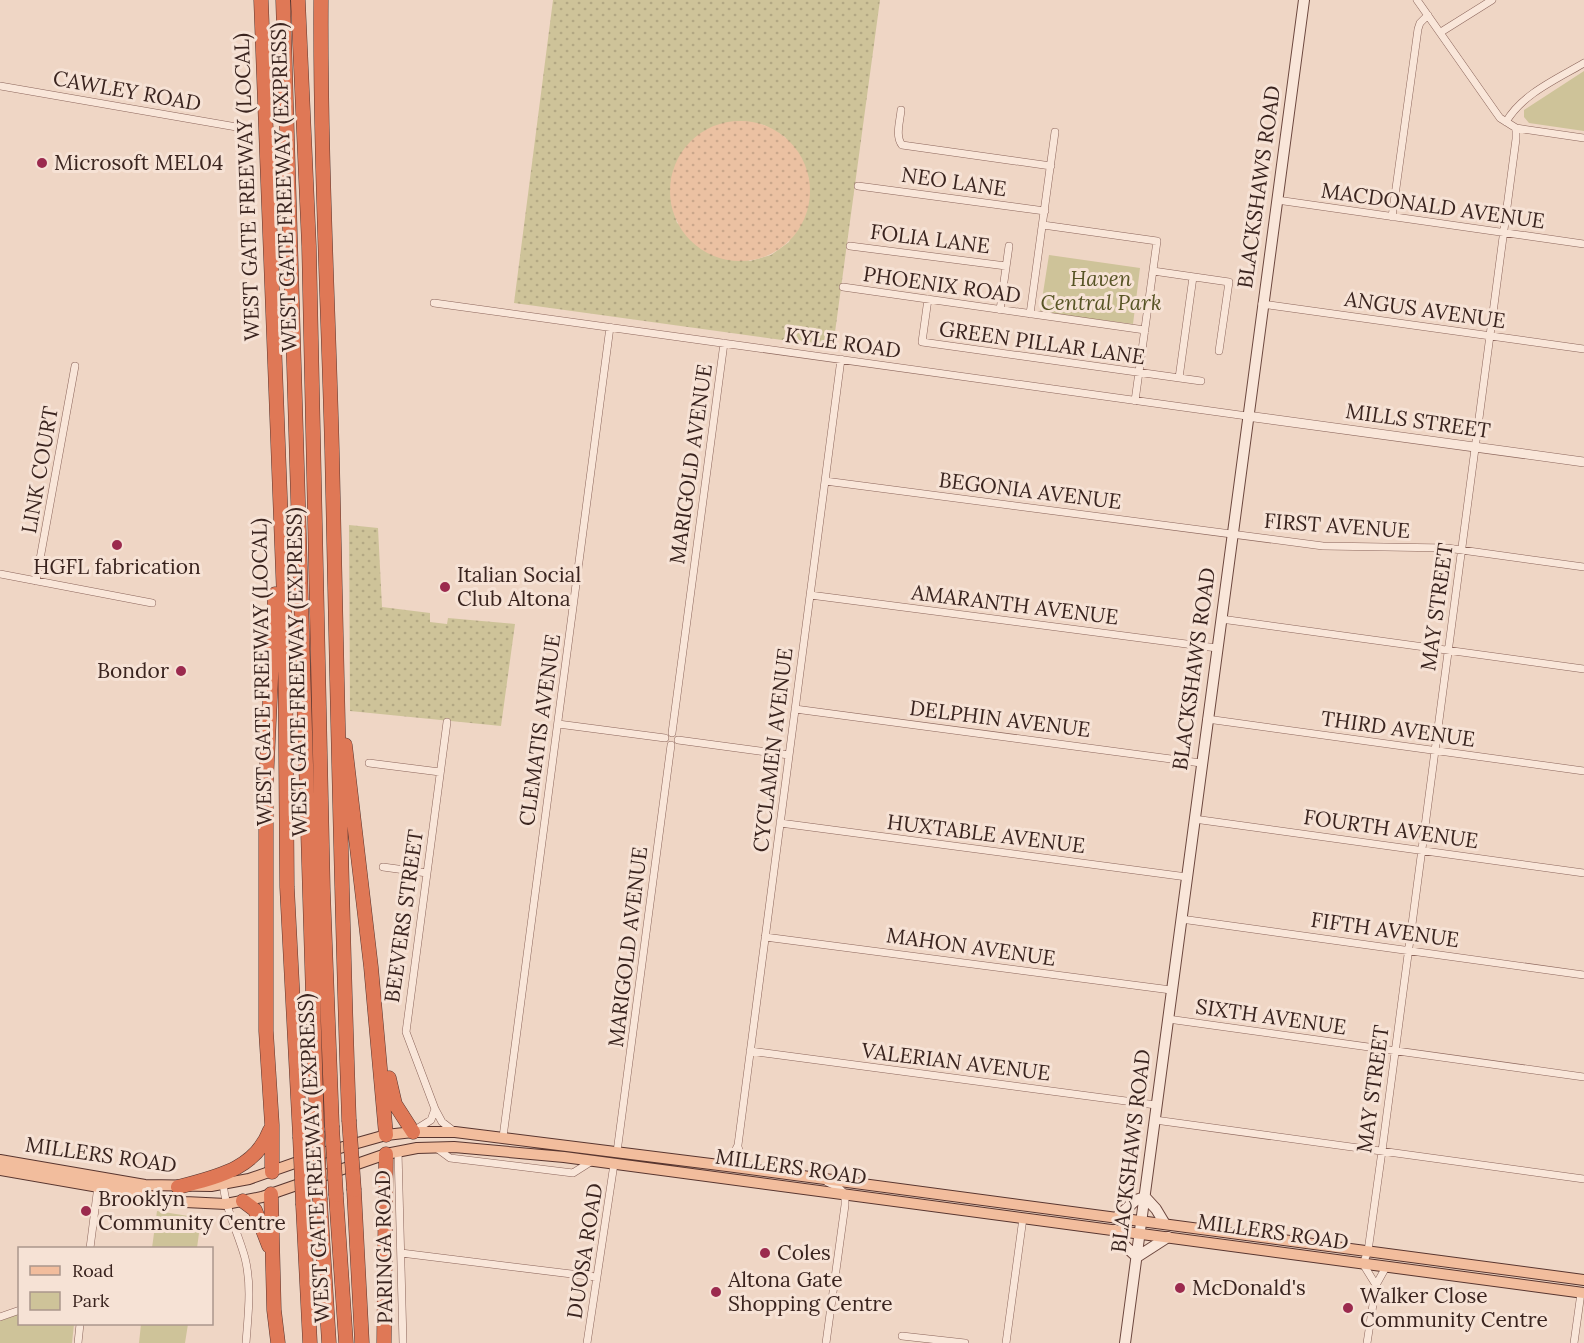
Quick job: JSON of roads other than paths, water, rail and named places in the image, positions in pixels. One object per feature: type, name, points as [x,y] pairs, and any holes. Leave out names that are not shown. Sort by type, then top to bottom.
[{"type":"highway","name":"WEST GATE FREEWAY (LOCAL)","points":[[261,0],[285,626],[287,887],[310,1343]]},
{"type":"highway","name":"WEST GATE FREEWAY (EXPRESS)","points":[[283,0],[317,1131],[329,1343]]},
{"type":"highway","name":"WEST GATE FREEWAY (EXPRESS)","points":[[298,0],[309,246],[323,891],[332,1126],[346,1343]]},
{"type":"highway","points":[[320,0],[339,840],[349,1120],[362,1343]]},
{"type":"highway","points":[[272,1172],[272,1125],[266,1031],[266,784],[278,478]]},
{"type":"highway","points":[[336,669],[371,967],[386,1136]]},
{"type":"highway","points":[[371,967],[388,1075],[395,1104],[413,1132]]},
{"type":"highway","points":[[178,1187],[223,1180],[258,1152],[267,1139],[272,1125]]},
{"type":"highway","points":[[384,1343],[392,1153]]},
{"type":"highway","points":[[271,1194],[274,1310],[278,1343]]},
{"type":"highway","points":[[243,1201],[255,1210],[272,1256]]},
{"type":"main road","name":"BLACKSHAWS ROAD","points":[[1125,1343],[1304,0]]},
{"type":"main road","name":"MILLERS ROAD","points":[[223,1180],[272,1172],[329,1151],[386,1136],[413,1132],[455,1132],[715,1164],[1584,1280]]},
{"type":"main road","points":[[386,1136],[392,1153]]},
{"type":"main road","name":"MILLERS ROAD","points":[[0,1160],[185,1202],[226,1204],[271,1194],[392,1153],[435,1147],[500,1150],[1582,1293]]},
{"type":"main road","points":[[614,1164],[617,1152]]},
{"type":"main road","name":"MILLERS ROAD","points":[[0,1170],[99,1182],[178,1187]]},
{"type":"main road","points":[[271,1194],[272,1172]]},
{"type":"main road","points":[[1116,1218],[1136,1200],[1145,1197],[1165,1224]]},
{"type":"main road","points":[[1115,1230],[1124,1245],[1137,1257],[1168,1237]]},
{"type":"street","points":[[1417,0],[1495,111],[1506,122],[1516,128],[1584,138]]},
{"type":"street","points":[[1441,32],[1492,0]]},
{"type":"street","points":[[1392,217],[1418,29],[1420,22],[1428,15]]},
{"type":"street","points":[[1506,122],[1522,102],[1584,63]]},
{"type":"street","name":"CAWLEY ROAD","points":[[0,86],[248,129]]},
{"type":"street","points":[[901,110],[898,140],[902,145],[1051,166]]},
{"type":"street","name":"MAY STREET","points":[[1376,1285],[1367,1264],[1368,1251],[1505,232],[1516,128]]},
{"type":"street","points":[[1030,314],[1055,132]]},
{"type":"street","name":"NEO LANE","points":[[858,186],[1045,212]]},
{"type":"street","name":"MACDONALD AVENUE","points":[[1277,200],[1584,244]]},
{"type":"street","points":[[1043,225],[1157,240],[1134,401]]},
{"type":"street","name":"FOLIA LANE","points":[[850,246],[1006,266]]},
{"type":"street","points":[[1000,310],[1009,246]]},
{"type":"street","points":[[1153,271],[1229,282],[1219,351]]},
{"type":"street","points":[[1179,378],[1193,277]]},
{"type":"street","name":"PHOENIX ROAD","points":[[843,288],[1144,330]]},
{"type":"street","name":"GREEN PILLAR LANE","points":[[928,299],[922,342],[1201,381]]},
{"type":"street","name":"KYLE ROAD","points":[[434,303],[1247,416]]},
{"type":"street","name":"ANGUS AVENUE","points":[[1262,304],[1584,349]]},
{"type":"street","name":"CLEMATIS AVENUE","points":[[503,1137],[610,327]]},
{"type":"street","name":"MARIGOLD AVENUE","points":[[672,733],[724,343]]},
{"type":"street","name":"CYCLAMEN AVENUE","points":[[738,1145],[841,359]]},
{"type":"street","name":"LINK COURT","points":[[36,581],[75,366]]},
{"type":"street","name":"MILLS STREET","points":[[1247,416],[1584,462]]},
{"type":"street","name":"BEGONIA AVENUE","points":[[825,481],[1232,534]]},
{"type":"street","name":"FIRST AVENUE","points":[[1232,534],[1323,546],[1462,550],[1584,567]]},
{"type":"street","points":[[0,574],[152,603]]},
{"type":"street","name":"AMARANTH AVENUE","points":[[810,595],[1217,648]]},
{"type":"street","points":[[1221,619],[1584,669]]},
{"type":"street","name":"DELPHIN AVENUE","points":[[795,709],[1202,762]]},
{"type":"street","name":"THIRD AVENUE","points":[[1207,719],[1584,771]]},
{"type":"street","name":"BEEVERS STREET","points":[[447,722],[406,1032],[435,1109],[442,1122],[455,1132]]},
{"type":"street","points":[[558,724],[665,738]]},
{"type":"street","points":[[665,738],[672,733],[678,740]]},
{"type":"street","points":[[665,738],[666,742],[671,745],[678,740]]},
{"type":"street","points":[[678,740],[789,755]]},
{"type":"street","name":"MARIGOLD AVENUE","points":[[617,1152],[671,745]]},
{"type":"street","points":[[369,763],[440,772]]},
{"type":"street","name":"FOURTH AVENUE","points":[[1194,819],[1584,873]]},
{"type":"street","name":"HUXTABLE AVENUE","points":[[780,823],[1186,877]]},
{"type":"street","points":[[383,867],[427,873]]},
{"type":"street","name":"FIFTH AVENUE","points":[[1181,919],[1584,975]]},
{"type":"street","name":"MAHON AVENUE","points":[[765,937],[1172,990]]},
{"type":"street","name":"SIXTH AVENUE","points":[[1168,1019],[1584,1077]]},
{"type":"street","name":"VALERIAN AVENUE","points":[[750,1051],[1156,1104]]},
{"type":"street","points":[[413,1132],[431,1120],[435,1109]]},
{"type":"street","points":[[1155,1120],[1584,1179]]},
{"type":"street","points":[[715,1164],[732,1157],[738,1145]]},
{"type":"street","points":[[738,1145],[743,1161],[759,1170]]},
{"type":"street","name":"PARINGA ROAD","points":[[392,1153],[399,1209],[403,1343]]},
{"type":"street","name":"DUOSA ROAD","points":[[587,1343],[614,1164]]},
{"type":"street","points":[[822,1179],[838,1187],[844,1194],[826,1343]]},
{"type":"street","points":[[223,1180],[226,1204],[249,1277],[246,1343]]},
{"type":"street","points":[[90,1247],[99,1182]]},
{"type":"street","points":[[1006,1343],[1023,1218]]},
{"type":"street","points":[[400,1253],[596,1277]]},
{"type":"street","points":[[1367,1343],[1376,1285],[1386,1267]]},
{"type":"street","points":[[1574,1343],[1582,1293]]},
{"type":"street","points":[[0,1317],[18,1311]]},
{"type":"street","points":[[78,1343],[80,1325]]},
{"type":"street","points":[[902,1336],[965,1343]]},
{"type":"place","name":"Microsoft MEL04","points":[[42,163]]},
{"type":"place","name":"HGFL fabrication","points":[[117,545]]},
{"type":"place","name":"Italian Social Club Altona","points":[[445,587]]},
{"type":"place","name":"Bondor","points":[[181,671]]},
{"type":"place","name":"Brooklyn Community Centre","points":[[86,1211]]},
{"type":"place","name":"Coles","points":[[765,1253]]},
{"type":"place","name":"McDonald's","points":[[1180,1288]]},
{"type":"place","name":"Altona Gate Shopping Centre","points":[[716,1292]]},
{"type":"place","name":"Walker Close Community Centre","points":[[1348,1308]]},
{"type":"park label","name":"Haven Central Park","points":[[1101,291]]}]
